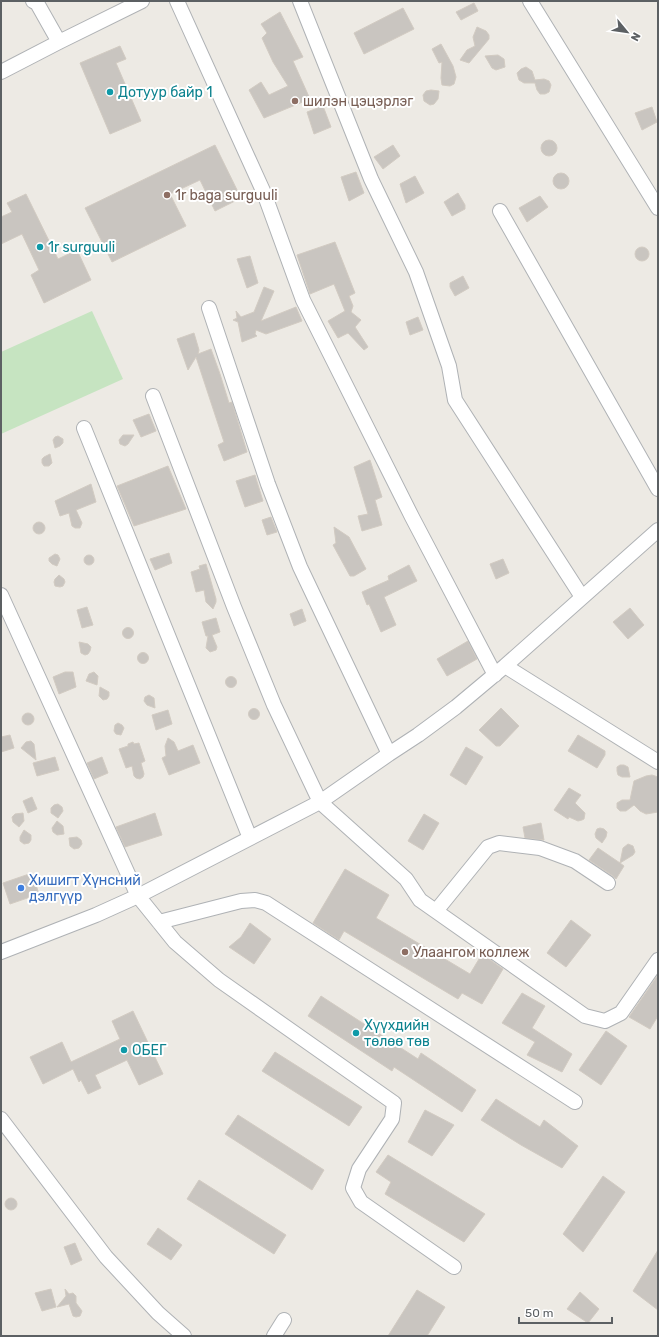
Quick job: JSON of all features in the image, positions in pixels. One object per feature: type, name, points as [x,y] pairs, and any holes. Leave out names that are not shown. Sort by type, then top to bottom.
[{"type":"street","points":[[34,1],[37,3],[59,42]]},
{"type":"street","points":[[1,72],[142,1]]},
{"type":"street","points":[[177,1],[264,193],[303,300],[408,510],[500,671],[658,762]]},
{"type":"street","points":[[300,1],[371,179],[416,272],[449,366],[455,400],[582,597]]},
{"type":"street","points":[[530,1],[658,208]]},
{"type":"street","points":[[500,211],[658,489]]},
{"type":"street","points":[[209,308],[268,484],[300,567],[388,754]]},
{"type":"street","points":[[153,396],[274,705],[320,802],[406,879],[420,900],[585,1016],[605,1022],[621,1013],[658,960]]},
{"type":"street","points":[[84,428],[250,838]]},
{"type":"street","points":[[1,952],[96,915],[138,896],[320,802],[456,707],[500,671],[657,532]]},
{"type":"street","points":[[1,595],[138,896],[175,942],[219,980],[394,1103],[392,1119],[358,1169],[353,1188],[361,1202],[454,1267]]},
{"type":"street","points":[[436,911],[488,847],[499,843],[540,848],[574,861],[608,883]]},
{"type":"street","points":[[159,922],[240,901],[255,900],[266,903],[575,1102]]},
{"type":"street","points":[[1,1119],[106,1257],[158,1314],[184,1336]]},
{"type":"street","points":[[274,1336],[284,1320]]},
{"type":"green space","points":[[92,311],[123,379],[1,434],[1,352]]},
{"type":"building","points":[[474,3],[478,11],[461,20],[456,12]]},
{"type":"building","points":[[403,8],[414,29],[364,54],[354,33]]},
{"type":"building","points":[[280,12],[303,57],[293,61],[310,99],[264,118],[249,90],[261,82],[269,95],[288,86],[273,62],[262,38],[267,33],[261,24]]},
{"type":"building","points":[[477,27],[486,31],[489,35],[489,39],[469,63],[460,60],[467,50],[475,46],[473,37]]},
{"type":"building","points":[[441,44],[453,66],[456,77],[454,84],[450,86],[442,85],[442,62],[439,63],[432,49]]},
{"type":"building","name":"Дотуур байр 1","points":[[120,46],[126,59],[116,63],[141,121],[110,134],[80,63]]},
{"type":"building","points":[[498,55],[504,59],[505,67],[496,70],[492,68],[485,56]]},
{"type":"building","points":[[526,67],[532,71],[535,80],[544,79],[549,81],[551,85],[549,92],[540,94],[535,83],[524,83],[519,80],[517,73]]},
{"type":"building","points":[[426,91],[439,91],[438,99],[434,104],[430,105],[424,101],[423,95]]},
{"type":"building","points":[[323,106],[331,127],[314,134],[307,112]]},
{"type":"building","points":[[652,107],[657,122],[642,130],[635,113]]},
{"type":"building","points":[[549,140],[556,145],[557,148],[552,155],[549,156],[542,151],[541,148],[546,141]]},
{"type":"building","points":[[215,145],[241,198],[215,211],[200,180],[170,194],[186,226],[112,262],[85,208]]},
{"type":"building","points":[[393,145],[400,156],[383,169],[374,157]]},
{"type":"building","points":[[356,172],[364,193],[349,201],[341,177]]},
{"type":"building","points":[[561,173],[568,178],[569,181],[564,188],[561,189],[554,184],[553,181],[558,174]]},
{"type":"building","points":[[415,176],[424,193],[406,203],[400,184]]},
{"type":"building","points":[[458,193],[465,205],[465,209],[452,216],[444,202]]},
{"type":"building","name":"1r surguuli","points":[[26,194],[58,259],[77,250],[91,280],[44,303],[31,275],[39,270],[22,234],[1,244],[1,217],[12,212],[7,203]]},
{"type":"building","points":[[540,196],[548,207],[527,222],[519,208]]},
{"type":"building","points":[[335,242],[355,293],[349,296],[353,306],[351,312],[361,320],[355,327],[368,347],[364,350],[348,333],[338,338],[328,321],[345,311],[334,284],[310,294],[297,255]]},
{"type":"building","points":[[642,247],[647,249],[649,254],[647,259],[642,261],[637,259],[635,254],[637,249]]},
{"type":"building","points":[[250,256],[258,283],[247,288],[237,259]]},
{"type":"building","points":[[463,276],[469,288],[455,296],[450,287],[450,283]]},
{"type":"building","points":[[264,287],[274,291],[261,321],[296,307],[302,321],[266,334],[256,330],[255,334],[257,336],[242,342],[238,322],[233,320],[237,318],[236,311],[241,317],[254,312]]},
{"type":"building","points":[[418,317],[423,330],[410,335],[406,322]]},
{"type":"building","points":[[194,333],[199,350],[198,354],[211,349],[229,403],[232,402],[247,452],[224,461],[218,445],[224,442],[196,357],[188,370],[177,339]]},
{"type":"building","points":[[149,414],[156,431],[141,437],[133,420]]},
{"type":"building","points":[[123,435],[134,435],[125,446],[120,444],[119,440]]},
{"type":"building","points":[[58,436],[63,439],[63,443],[55,448],[53,440]]},
{"type":"building","points":[[50,454],[52,463],[49,466],[44,466],[42,459]]},
{"type":"building","points":[[370,460],[382,497],[375,500],[382,525],[362,531],[358,516],[368,514],[354,467]]},
{"type":"building","points":[[168,466],[186,509],[134,526],[117,486]]},
{"type":"building","points":[[255,475],[263,501],[245,507],[236,481]]},
{"type":"building","points":[[91,484],[96,502],[76,510],[82,523],[80,528],[75,528],[72,526],[69,513],[60,516],[55,501]]},
{"type":"building","points":[[271,517],[277,532],[267,535],[262,520]]},
{"type":"building","points":[[39,522],[43,524],[45,528],[43,532],[39,534],[35,532],[33,528],[35,524]]},
{"type":"building","points":[[334,527],[349,537],[366,569],[354,576],[350,576],[333,545],[336,543]]},
{"type":"building","points":[[169,553],[172,563],[155,570],[150,559]]},
{"type":"building","points":[[55,554],[58,555],[60,559],[57,566],[49,561],[49,558]]},
{"type":"building","points":[[87,555],[91,555],[93,556],[93,564],[87,565],[84,562],[84,558]]},
{"type":"building","points":[[503,559],[509,573],[496,579],[490,564]]},
{"type":"building","points":[[206,564],[216,599],[213,609],[206,602],[204,590],[196,592],[191,572],[200,569],[199,566]]},
{"type":"building","points":[[409,565],[417,581],[384,597],[396,625],[381,632],[362,592],[389,580],[388,576]]},
{"type":"building","points":[[59,575],[65,582],[63,586],[60,587],[55,586],[54,582]]},
{"type":"building","points":[[87,607],[93,625],[82,628],[77,610]]},
{"type":"building","points":[[630,608],[644,625],[628,639],[613,622]]},
{"type":"building","points":[[302,609],[306,621],[294,626],[290,614]]},
{"type":"building","points":[[216,618],[220,632],[212,635],[217,647],[216,650],[210,652],[206,648],[208,636],[206,636],[202,622]]},
{"type":"building","points":[[126,628],[130,628],[132,629],[132,637],[126,638],[123,635],[123,631]]},
{"type":"building","points":[[468,641],[477,659],[447,676],[437,659]]},
{"type":"building","points":[[79,642],[88,644],[91,647],[88,654],[85,655],[81,653]]},
{"type":"building","points":[[141,653],[145,653],[147,654],[147,662],[141,663],[138,660],[138,656]]},
{"type":"building","points":[[65,672],[73,672],[76,687],[59,694],[53,677]]},
{"type":"building","points":[[94,672],[98,676],[97,685],[86,681],[89,674]]},
{"type":"building","points":[[229,677],[233,677],[235,678],[235,686],[229,687],[226,684],[226,680]]},
{"type":"building","points":[[100,687],[109,692],[107,699],[103,700],[99,696]]},
{"type":"building","points":[[149,695],[154,698],[155,708],[147,705],[144,701],[145,697]]},
{"type":"building","points":[[501,708],[519,726],[500,746],[496,746],[479,730]]},
{"type":"building","points":[[252,709],[256,709],[258,710],[258,718],[252,719],[249,716],[249,712]]},
{"type":"building","points":[[168,710],[172,724],[156,730],[152,715]]},
{"type":"building","points":[[28,713],[32,715],[34,719],[32,723],[28,725],[24,723],[22,719],[24,715]]},
{"type":"building","points":[[118,723],[124,728],[121,735],[116,734],[114,731],[115,725]]},
{"type":"building","points":[[10,735],[14,748],[1,752],[1,737]]},
{"type":"building","points":[[578,735],[605,751],[605,755],[597,768],[568,751]]},
{"type":"building","points":[[168,738],[174,742],[178,751],[193,745],[200,763],[169,775],[162,758],[166,756],[165,746]]},
{"type":"building","points":[[31,741],[34,744],[36,760],[21,748],[26,742]]},
{"type":"building","points":[[133,742],[134,744],[139,743],[145,761],[141,763],[144,774],[140,779],[134,776],[132,766],[126,768],[119,749],[128,746],[128,744]]},
{"type":"building","points":[[466,747],[483,757],[466,785],[450,775]]},
{"type":"building","points":[[55,757],[59,770],[37,776],[33,763]]},
{"type":"building","points":[[102,757],[108,773],[94,779],[87,763]]},
{"type":"building","points":[[620,765],[628,767],[630,777],[622,777],[618,775],[617,767]]},
{"type":"building","points":[[652,775],[658,777],[658,812],[646,814],[634,805],[626,811],[620,811],[617,808],[617,803],[622,800],[630,800],[634,781]]},
{"type":"building","points":[[569,788],[581,795],[575,803],[585,813],[584,819],[582,820],[578,821],[569,817],[568,819],[554,810]]},
{"type":"building","points":[[32,797],[37,809],[28,813],[23,801]]},
{"type":"building","points":[[58,804],[62,807],[63,811],[58,818],[51,813],[51,808]]},
{"type":"building","points":[[23,813],[24,821],[19,827],[13,822],[12,817],[15,814]]},
{"type":"building","points":[[155,813],[162,835],[125,847],[116,827]]},
{"type":"building","points":[[424,814],[439,823],[423,850],[408,841]]},
{"type":"building","points":[[57,821],[63,826],[64,834],[57,835],[53,832],[52,828]]},
{"type":"building","points":[[541,823],[544,840],[525,838],[523,827]]},
{"type":"building","points":[[600,828],[607,832],[602,843],[596,838],[595,834],[597,829]]},
{"type":"building","points":[[24,830],[31,835],[31,840],[29,843],[24,844],[20,841],[20,837]]},
{"type":"building","points":[[77,837],[81,840],[82,844],[79,848],[74,849],[70,846],[69,838]]},
{"type":"building","points":[[628,844],[633,846],[635,852],[633,855],[620,863],[623,848]]},
{"type":"building","points":[[598,848],[624,866],[616,879],[589,860]]},
{"type":"building","points":[[345,869],[389,895],[376,918],[470,974],[482,954],[503,969],[482,1004],[462,993],[458,999],[344,931],[339,940],[313,923]]},
{"type":"building","name":"Хишигт Хүнсний дэлгүүр","points":[[32,873],[39,894],[10,904],[3,883]]},
{"type":"building","points":[[571,920],[591,935],[566,967],[547,953]]},
{"type":"building","points":[[250,923],[271,939],[254,964],[229,947],[241,937]]},
{"type":"building","points":[[658,975],[658,1016],[650,1029],[629,1017]]},
{"type":"building","points":[[522,993],[545,1006],[532,1028],[572,1054],[562,1072],[527,1055],[535,1042],[502,1023]]},
{"type":"building","points":[[321,996],[418,1059],[421,1053],[476,1090],[462,1112],[394,1067],[392,1071],[308,1016]]},
{"type":"building","name":"ОБЕГ","points":[[133,1011],[163,1074],[139,1085],[127,1060],[95,1075],[101,1088],[88,1094],[81,1080],[79,1082],[73,1069],[43,1084],[30,1057],[62,1042],[71,1062],[120,1039],[112,1021]]},
{"type":"building","points":[[606,1031],[627,1046],[601,1085],[579,1070]]},
{"type":"building","points":[[275,1052],[362,1107],[349,1126],[262,1071]]},
{"type":"building","points":[[496,1099],[540,1127],[544,1120],[578,1146],[562,1168],[481,1120]]},
{"type":"building","points":[[425,1110],[454,1125],[432,1156],[408,1142]]},
{"type":"building","points":[[238,1115],[324,1170],[312,1190],[225,1134]]},
{"type":"building","points":[[388,1155],[485,1214],[464,1242],[385,1194],[391,1182],[376,1172]]},
{"type":"building","points":[[603,1176],[625,1192],[583,1252],[563,1234]]},
{"type":"building","points":[[199,1180],[286,1235],[274,1254],[187,1199]]},
{"type":"building","points":[[9,1198],[13,1198],[17,1204],[13,1210],[9,1210],[5,1206],[5,1202]]},
{"type":"building","points":[[158,1228],[182,1245],[171,1260],[147,1244]]},
{"type":"building","points":[[75,1243],[82,1260],[71,1265],[64,1247]]},
{"type":"building","points":[[658,1250],[658,1310],[633,1291]]},
{"type":"building","points":[[51,1289],[56,1307],[42,1311],[35,1293]]},
{"type":"building","points":[[65,1289],[69,1294],[73,1293],[76,1296],[76,1303],[82,1311],[80,1316],[73,1316],[69,1304],[57,1307],[66,1296]]},
{"type":"building","points":[[417,1290],[445,1307],[427,1336],[388,1336]]},
{"type":"building","points":[[580,1292],[599,1309],[588,1323],[567,1309]]},
{"type":"place","name":"Дотуур байр 1","points":[[110,92]]},
{"type":"place","name":"шилэн цэцэрлэг","points":[[295,101]]},
{"type":"place","name":"1r baga surguuli","points":[[167,195]]},
{"type":"place","name":"1r surguuli","points":[[40,247]]},
{"type":"place","name":"Хишигт Хүнсний дэлгүүр","points":[[21,888]]},
{"type":"place","name":"Улаангом коллеж","points":[[405,952]]},
{"type":"place","name":"Хүүхдийн төлөө төв","points":[[356,1033]]},
{"type":"place","name":"ОБЕГ","points":[[124,1050]]}]
